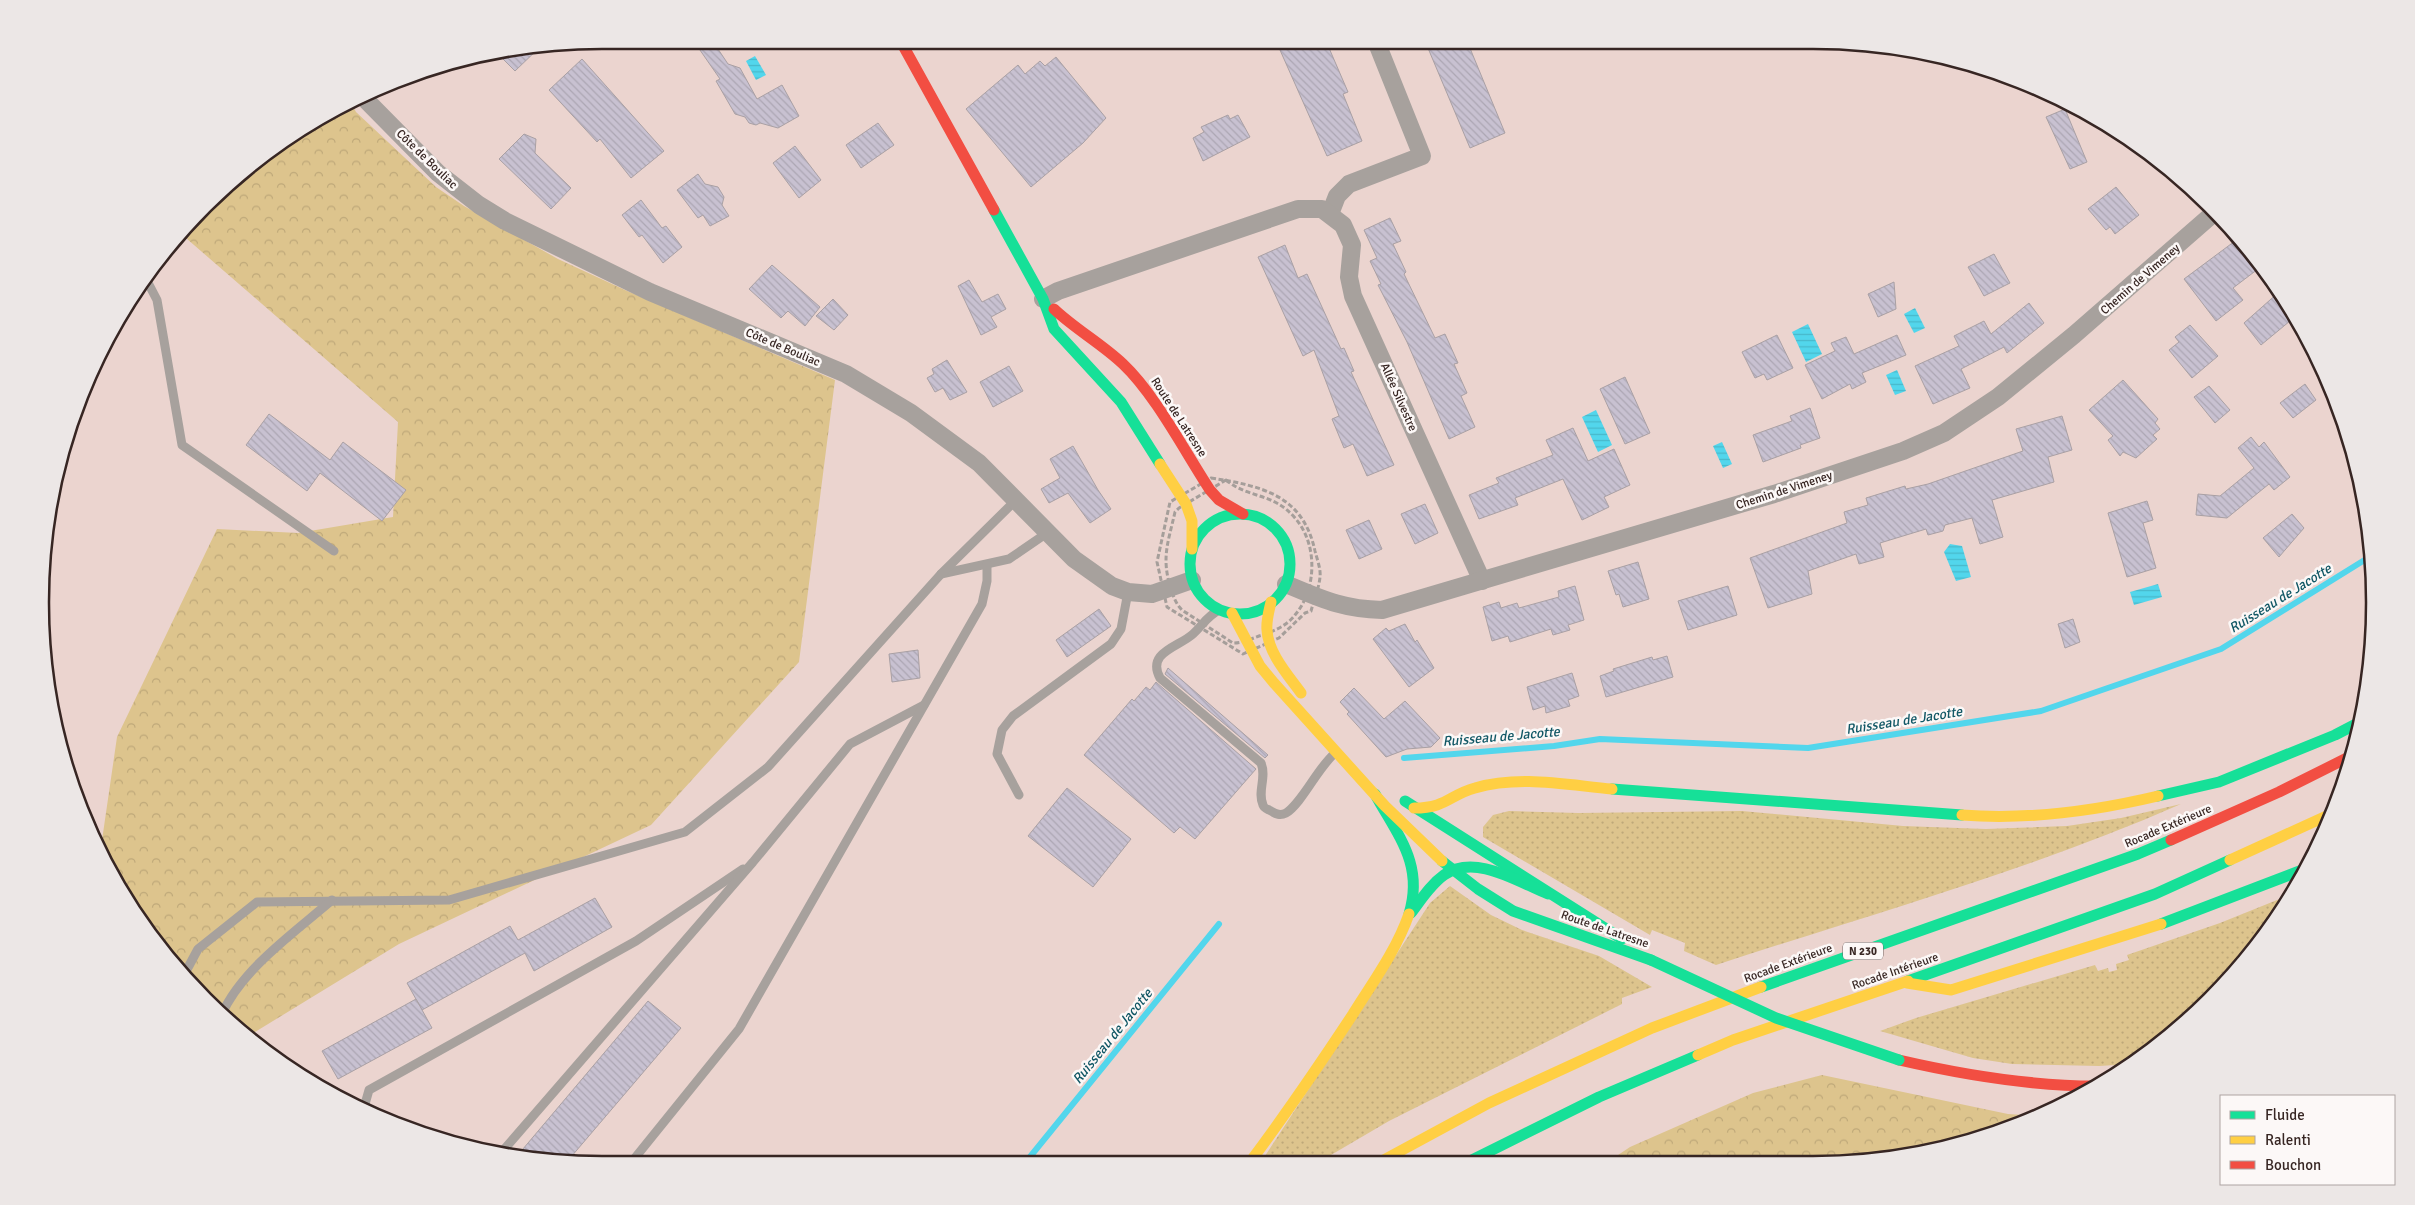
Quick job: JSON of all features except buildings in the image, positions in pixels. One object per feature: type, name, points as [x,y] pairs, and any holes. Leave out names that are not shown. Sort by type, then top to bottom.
[{"type":"main road","name":"Route de Latresne","points":[[905,49],[1043,299],[1054,328],[1121,402],[1181,495],[1192,521],[1192,549]]},
{"type":"main road","name":"Route de Latresne","points":[[1043,299],[1073,327],[1109,353],[1141,383],[1204,481],[1219,500],[1243,514]]},
{"type":"main road","points":[[1243,514],[1259,518],[1272,526],[1283,538],[1290,568],[1286,584],[1271,602],[1263,608],[1248,614],[1219,610],[1198,592],[1192,580],[1190,564],[1192,549],[1200,534],[1212,523],[1227,516],[1243,514]]},
{"type":"main road","points":[[1271,602],[1267,620],[1270,642],[1287,675],[1312,705]]},
{"type":"main road","name":"Route de Latresne","points":[[1232,613],[1260,666],[1274,684],[1433,854],[1493,899],[1513,911],[1651,960]]},
{"type":"main road","points":[[1414,808],[1431,808],[1446,803],[1473,788],[1492,784],[1540,782],[1659,794],[1988,817],[2103,808],[2219,782],[2326,739],[2352,726]]},
{"type":"main road","name":"Rocade Extérieure","points":[[1391,1156],[1489,1103],[1652,1028],[1808,970],[2138,854],[2279,792],[2343,760]]},
{"type":"main road","name":"Route de Latresne","points":[[1393,791],[1414,808],[1548,894],[1604,926],[1651,960]]},
{"type":"main road","points":[[1254,1156],[1328,1053],[1368,991],[1399,938],[1408,918],[1413,895],[1413,865],[1375,794]]},
{"type":"main road","name":"Rocade Intérieure","points":[[1480,1156],[1599,1097],[1733,1040],[1903,983],[2155,894],[2322,818]]},
{"type":"main road","points":[[1408,918],[1438,879],[1459,866],[1477,866],[1548,894]]},
{"type":"main road","points":[[1903,983],[1951,990],[2168,922],[2295,873]]},
{"type":"main road","points":[[1651,960],[1776,1018],[1899,1060],[2005,1082],[2081,1086]]},
{"type":"street","points":[[1043,299],[1058,291],[1298,209],[1322,209],[1330,214],[1337,196],[1350,184],[1422,156],[1379,49]]},
{"type":"street","name":"Côte de Bouliac","points":[[368,101],[438,173],[492,213],[532,235],[650,292],[812,359],[879,392],[972,457],[1047,533],[1093,575],[1128,592],[1152,594],[1192,580]]},
{"type":"street","name":"Allée Silvestre","points":[[1330,214],[1343,225],[1352,245],[1348,278],[1353,296],[1482,581]]},
{"type":"street","name":"Chemin de Vimeney","points":[[1286,584],[1354,609],[1382,610],[1774,494],[1903,451],[1944,433],[1998,396],[2074,336],[2210,217]]},
{"type":"street","points":[[1092,372],[1109,353]]},
{"type":"lane","points":[[149,285],[157,300],[182,445],[334,551]]},
{"type":"lane","points":[[187,969],[198,949],[257,902],[449,900],[685,832],[768,767],[941,574],[1016,500]]},
{"type":"lane","points":[[941,574],[1009,559],[1047,533]]},
{"type":"lane","points":[[636,1156],[738,1029],[982,604],[987,581],[987,565]]},
{"type":"lane","points":[[1019,795],[997,754],[1002,730],[1013,716],[1111,644],[1121,629],[1128,592]]},
{"type":"lane","points":[[1219,610],[1207,617],[1193,634],[1162,652],[1157,661],[1156,671],[1160,678],[1261,763],[1264,770],[1262,802],[1264,808],[1277,815],[1286,813],[1293,807],[1323,763],[1336,752]]},
{"type":"lane","points":[[505,1148],[753,862],[850,744],[924,705]]},
{"type":"lane","points":[[365,1102],[369,1090],[636,941],[753,862]]},
{"type":"lane","points":[[225,1007],[230,995],[271,953],[332,900]]},
{"type":"path","points":[[1212,478],[1264,490],[1283,499],[1301,514],[1311,534],[1320,577],[1311,611],[1305,613],[1279,638],[1252,650],[1239,653],[1167,607],[1157,562],[1170,502],[1181,495],[1212,478]]},
{"type":"green space","points":[[354,108],[436,187],[464,206],[558,259],[625,290],[835,380],[799,662],[651,825],[399,944],[255,1033],[211,994],[163,940],[123,879],[106,847],[102,839],[117,737],[217,529],[298,533],[393,517],[398,422],[185,238],[237,186],[265,163],[295,142]]},
{"type":"green space","points":[[2181,804],[2067,850],[1950,890],[1716,965],[1684,951],[1685,943],[1652,930],[1650,935],[1483,837],[1483,827],[1493,815],[1509,811],[1578,813],[1742,811],[1903,826],[1986,829],[2067,826],[2121,818]]},
{"type":"green space","points":[[1450,886],[1491,915],[1522,930],[1599,956],[1652,987],[1622,998],[1622,1004],[1389,1121],[1329,1156],[1265,1156],[1430,903]]},
{"type":"green space","points":[[2280,899],[2252,940],[2204,994],[2150,1042],[2117,1065],[2012,1064],[1973,1058],[1880,1031],[1916,1018],[2095,965],[2098,971],[2108,968],[2109,972],[2117,970],[2116,964],[2129,960],[2127,955],[2220,923]]},
{"type":"green space","points":[[1822,1075],[2008,1114],[2022,1115],[1956,1137],[1921,1146],[1885,1152],[1812,1156],[1616,1156],[1630,1147],[1753,1093]]},
{"type":"water","points":[[755,56],[766,75],[756,80],[746,61]]},
{"type":"water","points":[[1915,308],[1925,328],[1914,333],[1904,314]]},
{"type":"water","points":[[1808,324],[1822,354],[1806,362],[1792,332]]},
{"type":"water","points":[[1897,370],[1906,391],[1895,395],[1886,375]]},
{"type":"water","points":[[1596,410],[1612,445],[1598,452],[1582,417]]},
{"type":"water","points":[[1722,442],[1732,464],[1723,468],[1713,446]]},
{"type":"water","points":[[1950,544],[1962,546],[1971,577],[1956,581],[1944,552]]},
{"type":"water","points":[[2158,584],[2162,597],[2134,605],[2130,592]]},
{"type":"waterway","name":"Ruisseau de Jacotte","points":[[1404,758],[1554,746],[1600,739],[1808,748],[2041,711],[2221,649],[2365,560]]},
{"type":"waterway","name":"Ruisseau de Jacotte","points":[[1031,1156],[1219,924]]},
{"type":"traffic: fast","points":[[994,210],[1043,299],[1054,329],[1121,402],[1160,464]]},
{"type":"traffic: fast","points":[[1240,514],[1259,518],[1275,529],[1286,545],[1290,564],[1286,583],[1275,599],[1259,610],[1240,614],[1221,610],[1205,599],[1194,583],[1190,564],[1194,545],[1205,529],[1221,518],[1240,514]]},
{"type":"traffic: fast","points":[[2158,796],[2219,782],[2335,735],[2352,726]]},
{"type":"traffic: fast","points":[[1612,789],[1962,815]]},
{"type":"traffic: fast","points":[[1375,794],[1400,837],[1411,865],[1413,896],[1409,914]]},
{"type":"traffic: fast","points":[[1405,801],[1622,939]]},
{"type":"traffic: fast","points":[[1761,987],[2138,854],[2171,840]]},
{"type":"traffic: fast","points":[[1908,981],[2155,894],[2230,860]]},
{"type":"traffic: fast","points":[[1442,861],[1478,889],[1513,911],[1651,960]]},
{"type":"traffic: fast","points":[[1411,913],[1434,883],[1444,875],[1456,869],[1469,867],[1483,868],[1496,872],[1548,894]]},
{"type":"traffic: fast","points":[[2161,924],[2295,873]]},
{"type":"traffic: fast","points":[[1651,960],[1776,1018],[1899,1060]]},
{"type":"traffic: fast","points":[[1480,1156],[1599,1097],[1698,1055]]},
{"type":"traffic: slow","points":[[1160,464],[1186,504],[1192,521],[1192,549]]},
{"type":"traffic: slow","points":[[1271,602],[1267,627],[1268,639],[1275,655],[1301,693]]},
{"type":"traffic: slow","points":[[1232,613],[1260,666],[1274,683],[1385,806],[1442,861]]},
{"type":"traffic: slow","points":[[1414,808],[1434,806],[1475,788],[1509,782],[1543,782],[1612,789]]},
{"type":"traffic: slow","points":[[1962,815],[2012,816],[2061,813],[2110,806],[2158,796]]},
{"type":"traffic: slow","points":[[2230,860],[2322,818]]},
{"type":"traffic: slow","points":[[1254,1156],[1277,1126],[1376,978],[1398,941],[1409,914]]},
{"type":"traffic: slow","points":[[1907,983],[1951,990],[2161,924]]},
{"type":"traffic: slow","points":[[1698,1055],[1733,1040],[1908,981]]},
{"type":"traffic: slow","points":[[1391,1156],[1489,1103],[1652,1028],[1761,987]]},
{"type":"traffic: jam","points":[[905,49],[994,210]]},
{"type":"traffic: jam","points":[[1054,309],[1115,357],[1135,376],[1158,407],[1210,490],[1219,500],[1243,514]]},
{"type":"traffic: jam","points":[[2171,840],[2279,792],[2343,760]]},
{"type":"traffic: jam","points":[[1899,1060],[1997,1079],[2082,1085]]}]
